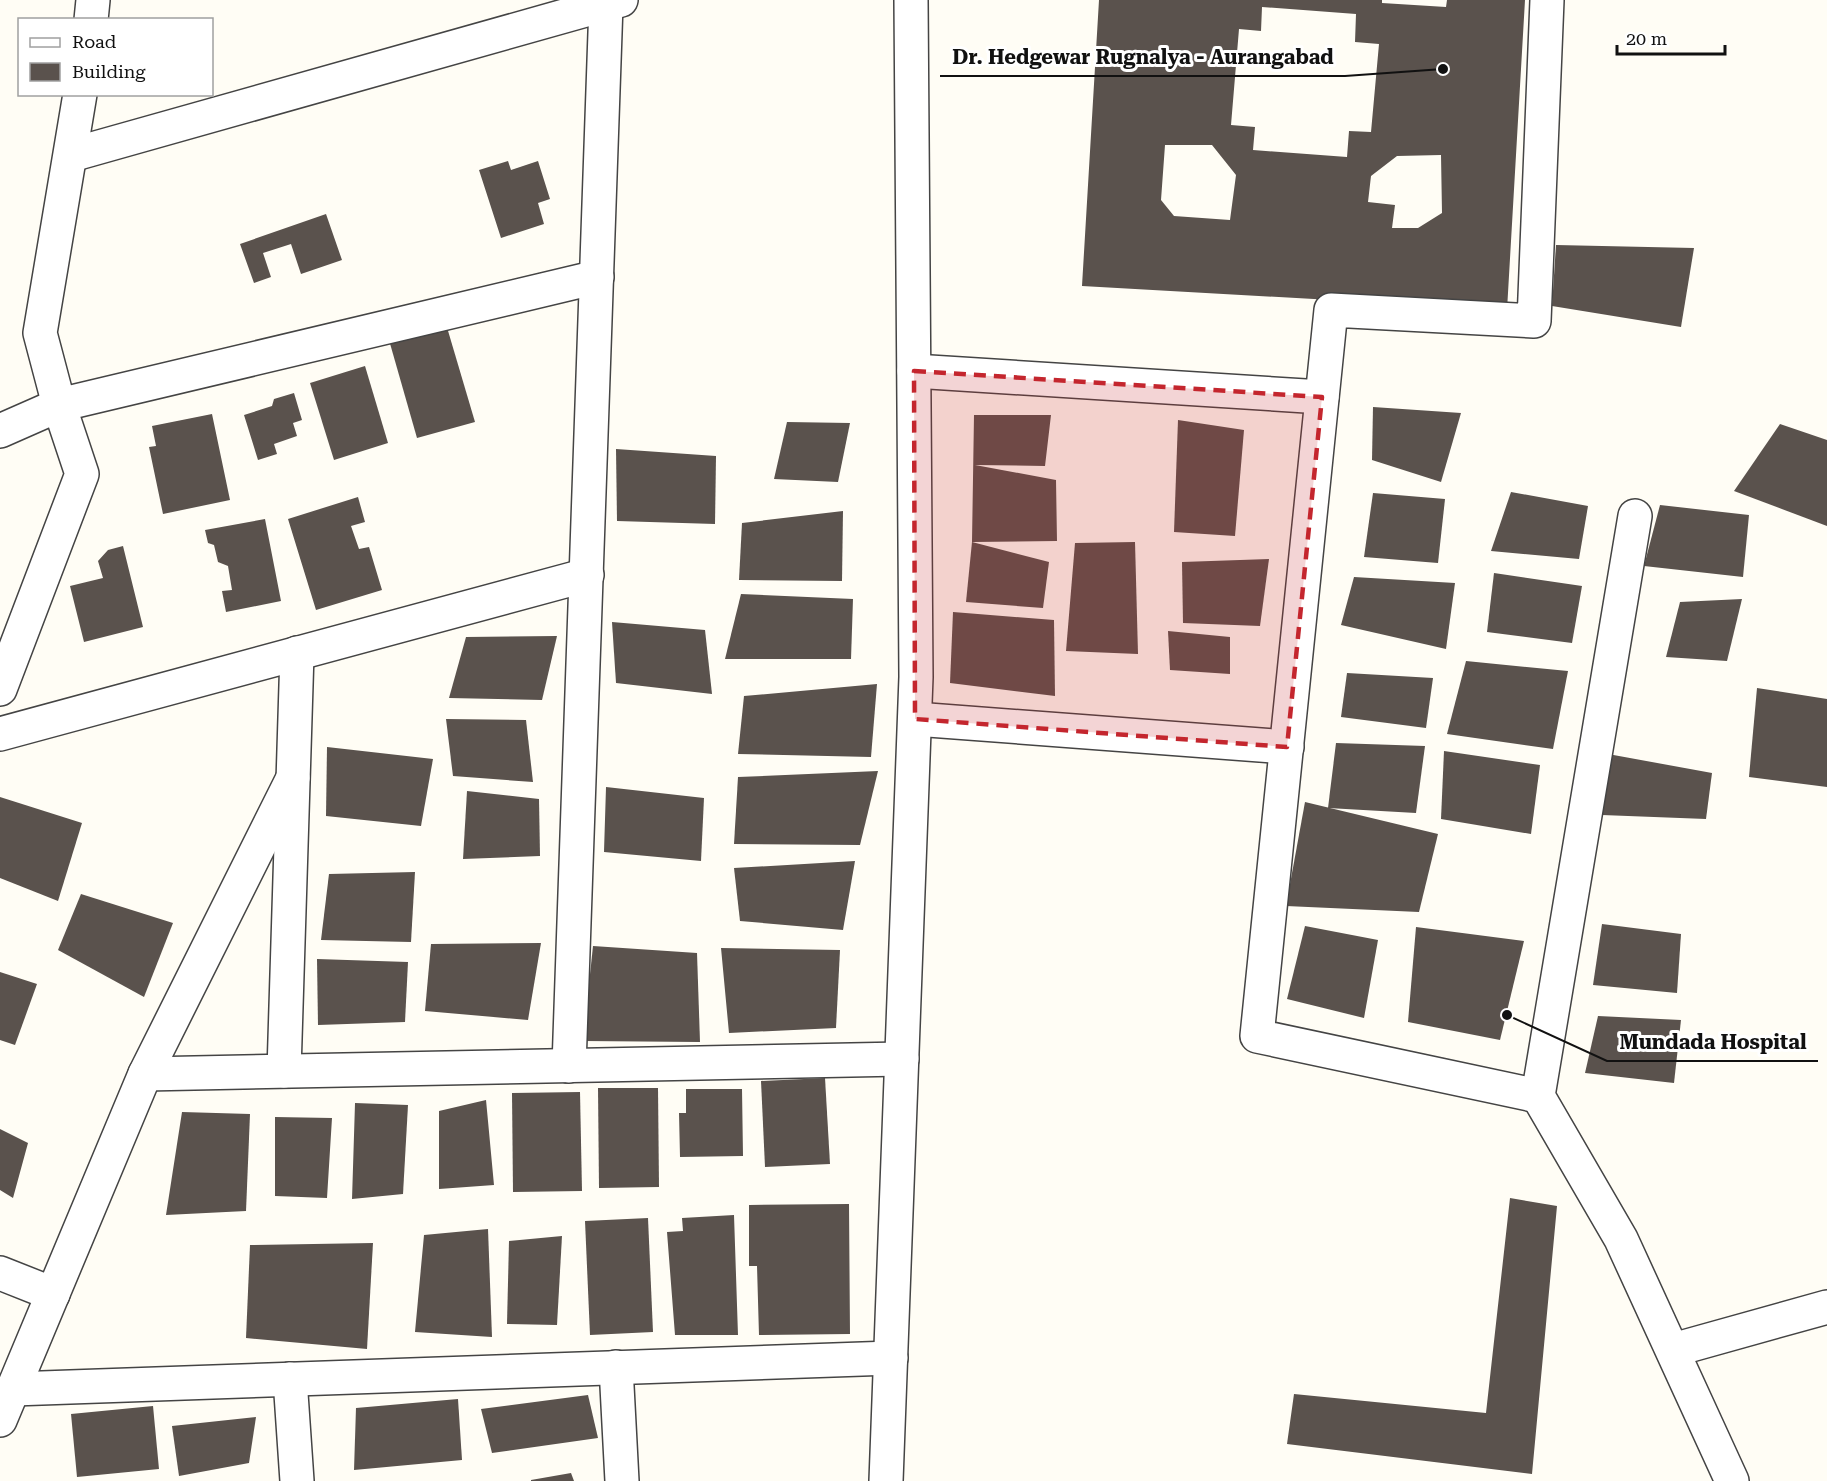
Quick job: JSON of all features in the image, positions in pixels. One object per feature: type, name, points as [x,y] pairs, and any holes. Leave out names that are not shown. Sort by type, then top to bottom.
[{"type":"street","points":[[91,18],[93,0]]},
{"type":"street","points":[[886,1481],[915,719],[911,0]]},
{"type":"street","points":[[1538,1096],[1257,1036],[1331,310],[1534,321],[1547,0]]},
{"type":"street","points":[[71,155],[613,2],[597,277],[569,1066]]},
{"type":"street","points":[[0,689],[82,474],[59,405],[40,333],[80,96]]},
{"type":"street","points":[[0,431],[59,405],[597,277]]},
{"type":"street","points":[[914,371],[1322,397]]},
{"type":"street","points":[[1635,516],[1538,1096],[1621,1239],[1732,1481]]},
{"type":"street","points":[[0,734],[586,575]]},
{"type":"street","points":[[284,1071],[297,653]]},
{"type":"street","points":[[915,719],[1287,747]]},
{"type":"street","points":[[0,1420],[145,1074],[293,778]]},
{"type":"street","points":[[145,1074],[902,1059]]},
{"type":"street","points":[[0,1273],[53,1294]]},
{"type":"street","points":[[1673,1350],[1827,1306]]},
{"type":"street","points":[[13,1389],[891,1358]]},
{"type":"street","points":[[616,1367],[622,1481]]},
{"type":"street","points":[[290,1379],[297,1481]]},
{"type":"highlighted area","points":[[914,371],[1322,397],[1287,747],[915,719]]},
{"type":"building","points":[[1099,0],[1382,0],[1382,3],[1446,7],[1447,0],[1525,0],[1507,310],[1082,286]],"holes":[[[1262,7],[1356,14],[1355,42],[1379,44],[1371,132],[1349,131],[1347,157],[1253,150],[1255,127],[1231,125],[1239,29],[1261,31]],[[1165,145],[1212,145],[1236,175],[1230,220],[1174,216],[1161,200]],[[1441,155],[1442,213],[1418,228],[1392,228],[1395,205],[1368,202],[1371,176],[1397,156]]]},
{"type":"building","points":[[508,161],[511,170],[538,161],[550,199],[538,203],[544,224],[501,238],[479,170]]},
{"type":"building","points":[[326,214],[342,260],[301,274],[291,244],[263,253],[271,277],[254,283],[240,244]]},
{"type":"building","points":[[1556,245],[1694,248],[1681,327],[1552,306]]},
{"type":"building","points":[[446,324],[475,422],[417,438],[389,340]]},
{"type":"building","points":[[365,366],[388,443],[334,460],[310,383]]},
{"type":"building","points":[[294,393],[302,420],[293,423],[297,436],[274,444],[277,454],[258,460],[244,415],[272,406],[274,399]]},
{"type":"building","points":[[1373,407],[1461,413],[1441,482],[1372,460]]},
{"type":"building","points":[[212,414],[230,500],[163,514],[149,447],[156,446],[152,426]]},
{"type":"building","points":[[974,415],[1051,415],[1045,466],[975,465],[1056,480],[1057,541],[972,542]]},
{"type":"building","points":[[1178,420],[1244,430],[1235,536],[1174,532]]},
{"type":"building","points":[[787,422],[850,423],[838,482],[774,479]]},
{"type":"building","points":[[1780,424],[1827,440],[1827,526],[1734,491]]},
{"type":"building","points":[[616,449],[716,456],[715,524],[617,521]]},
{"type":"building","points":[[1511,492],[1588,506],[1579,559],[1491,551]]},
{"type":"building","points":[[1373,493],[1445,499],[1438,563],[1364,557]]},
{"type":"building","points":[[358,497],[365,522],[351,526],[359,549],[369,547],[382,590],[316,610],[288,519]]},
{"type":"building","points":[[1660,505],[1749,515],[1743,577],[1644,566]]},
{"type":"building","points":[[843,511],[842,581],[739,580],[742,523]]},
{"type":"building","points":[[265,519],[281,601],[226,612],[222,591],[232,590],[228,566],[218,562],[214,545],[208,543],[205,530]]},
{"type":"building","points":[[972,542],[1049,562],[1043,608],[966,602]]},
{"type":"building","points":[[1135,542],[1138,654],[1066,651],[1075,543]]},
{"type":"building","points":[[123,546],[143,627],[84,642],[70,586],[103,578],[98,561],[108,550]]},
{"type":"building","points":[[1269,559],[1260,626],[1183,623],[1182,562]]},
{"type":"building","points":[[1494,573],[1582,586],[1572,643],[1487,632]]},
{"type":"building","points":[[1354,577],[1455,583],[1446,649],[1341,625]]},
{"type":"building","points":[[741,594],[853,599],[851,659],[725,659]]},
{"type":"building","points":[[1742,599],[1727,661],[1666,657],[1680,602]]},
{"type":"building","points":[[953,612],[1054,620],[1055,696],[950,683]]},
{"type":"building","points":[[612,622],[705,630],[712,694],[616,683]]},
{"type":"building","points":[[1168,631],[1230,637],[1230,674],[1170,670]]},
{"type":"building","points":[[557,636],[542,700],[449,698],[466,637]]},
{"type":"building","points":[[1466,661],[1568,671],[1553,749],[1447,734]]},
{"type":"building","points":[[1347,673],[1433,678],[1426,728],[1341,717]]},
{"type":"building","points":[[877,684],[871,757],[738,754],[744,696]]},
{"type":"building","points":[[1757,688],[1827,699],[1827,787],[1749,777]]},
{"type":"building","points":[[446,719],[526,720],[533,782],[453,776]]},
{"type":"building","points":[[1336,743],[1425,746],[1416,813],[1328,808]]},
{"type":"building","points":[[327,747],[433,759],[421,826],[326,816]]},
{"type":"building","points":[[1444,751],[1540,765],[1531,834],[1441,819]]},
{"type":"building","points":[[1608,754],[1712,773],[1706,819],[1602,815]]},
{"type":"building","points":[[878,771],[860,845],[734,844],[738,777]]},
{"type":"building","points":[[606,787],[704,798],[701,861],[604,852]]},
{"type":"building","points":[[467,791],[539,799],[540,856],[463,859]]},
{"type":"building","points":[[0,797],[82,823],[58,901],[0,878]]},
{"type":"building","points":[[1305,802],[1438,834],[1419,912],[1286,906]]},
{"type":"building","points":[[855,861],[843,930],[740,921],[734,868]]},
{"type":"building","points":[[415,872],[411,942],[321,940],[329,874]]},
{"type":"building","points":[[81,894],[173,923],[144,997],[58,950]]},
{"type":"building","points":[[1602,924],[1681,934],[1677,993],[1593,985]]},
{"type":"building","points":[[1305,926],[1378,940],[1364,1018],[1287,999]]},
{"type":"building","points":[[1416,927],[1524,941],[1500,1040],[1408,1022]]},
{"type":"building","points":[[541,943],[528,1020],[425,1011],[431,944]]},
{"type":"building","points":[[593,946],[697,953],[700,1042],[583,1041]]},
{"type":"building","points":[[721,948],[840,950],[836,1028],[729,1033]]},
{"type":"building","points":[[317,959],[408,962],[405,1022],[318,1025]]},
{"type":"building","points":[[0,972],[37,984],[15,1045],[0,1040]]},
{"type":"building","points":[[1598,1016],[1681,1020],[1674,1083],[1585,1073]]},
{"type":"building","points":[[825,1078],[830,1164],[765,1167],[761,1081]]},
{"type":"building","points":[[598,1088],[658,1088],[659,1187],[599,1188]]},
{"type":"building","points":[[686,1089],[742,1089],[743,1156],[680,1157],[679,1113],[686,1113]]},
{"type":"building","points":[[580,1092],[582,1191],[513,1192],[512,1093]]},
{"type":"building","points":[[486,1100],[494,1185],[439,1189],[439,1111]]},
{"type":"building","points":[[355,1103],[408,1105],[403,1194],[352,1199]]},
{"type":"building","points":[[182,1112],[250,1114],[246,1211],[166,1215]]},
{"type":"building","points":[[275,1117],[332,1118],[327,1198],[275,1196]]},
{"type":"building","points":[[0,1129],[28,1143],[13,1198],[0,1190]]},
{"type":"building","points":[[1510,1198],[1557,1206],[1532,1474],[1287,1444],[1294,1394],[1486,1413]]},
{"type":"building","points":[[849,1204],[850,1334],[759,1335],[757,1266],[749,1266],[749,1205]]},
{"type":"building","points":[[734,1215],[738,1335],[675,1335],[667,1232],[683,1231],[682,1218]]},
{"type":"building","points":[[648,1218],[653,1332],[590,1335],[585,1221]]},
{"type":"building","points":[[488,1229],[492,1337],[415,1332],[424,1235]]},
{"type":"building","points":[[562,1236],[557,1325],[507,1324],[509,1241]]},
{"type":"building","points":[[373,1243],[367,1349],[246,1338],[250,1245]]},
{"type":"building","points":[[588,1395],[598,1438],[492,1453],[481,1409]]},
{"type":"building","points":[[458,1399],[462,1460],[354,1470],[356,1408]]},
{"type":"building","points":[[153,1406],[159,1469],[77,1477],[71,1414]]},
{"type":"building","points":[[256,1417],[249,1463],[179,1476],[172,1426]]},
{"type":"building","points":[[571,1473],[574,1481],[531,1481],[531,1480]]},
{"type":"place","name":"Dr. Hedgewar Rugnalya - Aurangabad","points":[[1443,69]]},
{"type":"place","name":"Mundada Hospital","points":[[1507,1015]]}]
